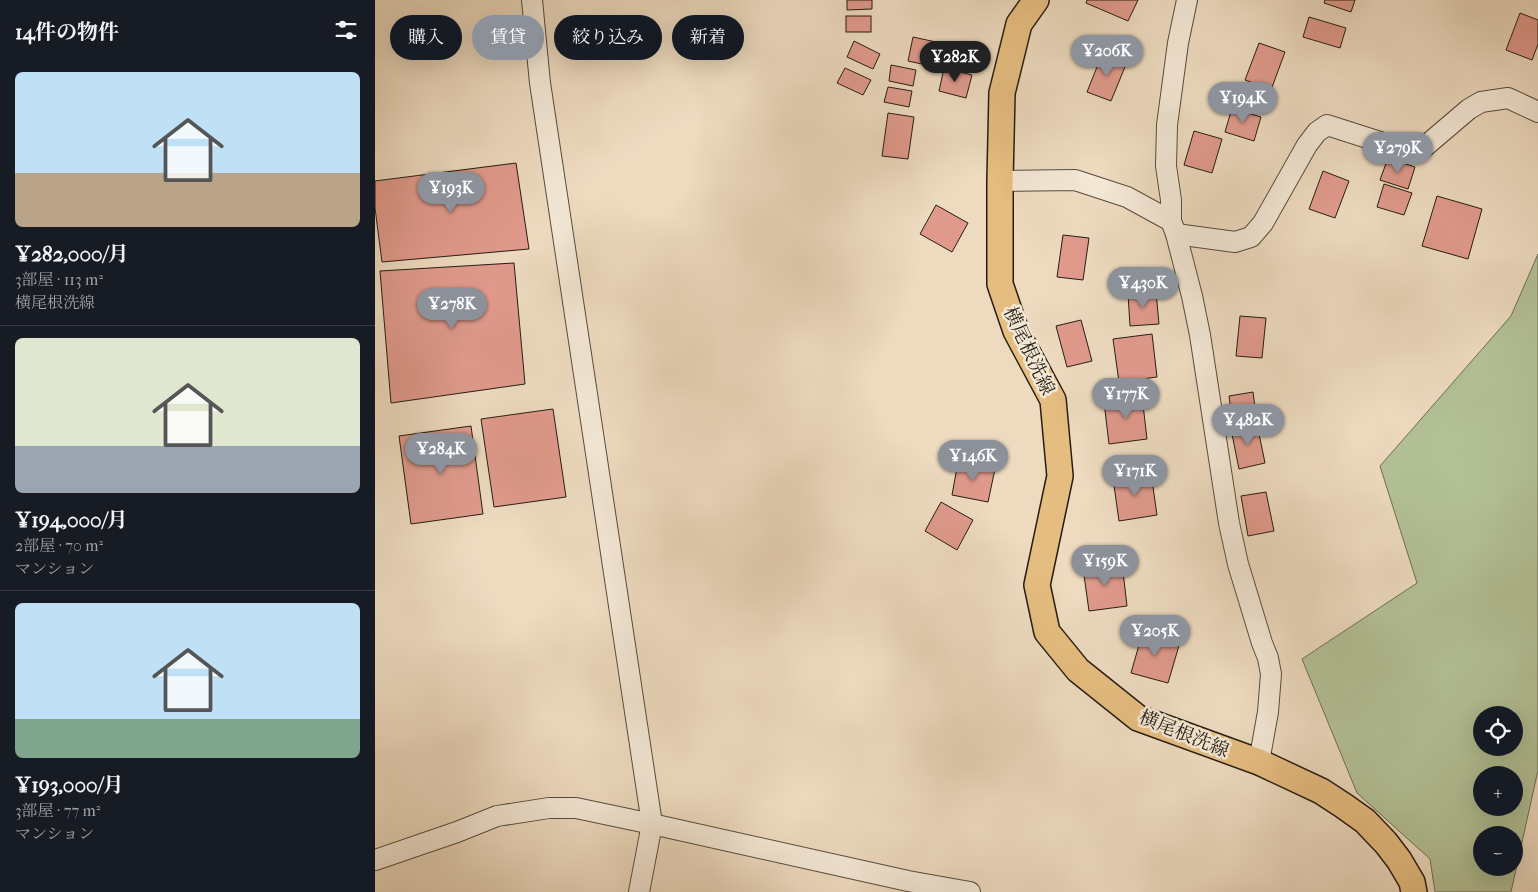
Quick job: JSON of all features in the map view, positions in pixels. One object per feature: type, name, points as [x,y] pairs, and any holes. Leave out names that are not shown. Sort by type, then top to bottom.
[{"type":"main road","name":"横尾根洗線","points":[[1036,0],[1019,24],[1002,93],[1000,284],[1016,331],[1053,400],[1060,476],[1037,585],[1047,632],[1079,670],[1138,718],[1259,762],[1321,791],[1365,821],[1399,860],[1412,882],[1414,892]]},
{"type":"street","points":[[532,0],[540,83],[652,824],[639,892]]},
{"type":"street","points":[[1187,0],[1178,43],[1167,125],[1166,166],[1173,228],[1200,335],[1238,564],[1268,658],[1271,674],[1268,712],[1259,762]]},
{"type":"street","points":[[1000,181],[1075,180],[1127,197],[1173,228],[1235,242],[1251,237],[1263,223],[1307,145],[1317,132],[1327,125],[1378,142],[1414,151],[1422,149],[1469,109],[1481,102],[1508,98],[1538,112]]},
{"type":"street","points":[[375,860],[497,816],[549,808],[576,808],[970,892]]},
{"type":"green space","points":[[1538,254],[1538,770],[1523,838],[1523,826],[1473,826],[1473,876],[1515,876],[1511,892],[1435,892],[1430,859],[1357,793],[1302,659],[1417,583],[1380,466],[1511,316]]},
{"type":"building","points":[[847,0],[872,0],[872,9],[847,10]]},
{"type":"building","points":[[1087,0],[1138,0],[1128,21],[1086,3]]},
{"type":"building","points":[[1325,0],[1355,0],[1351,12],[1324,3]]},
{"type":"building","points":[[1520,13],[1538,20],[1538,44],[1532,60],[1506,50]]},
{"type":"building","points":[[846,16],[871,16],[871,32],[846,32]]},
{"type":"building","points":[[1309,17],[1346,28],[1340,48],[1303,37]]},
{"type":"building","points":[[913,37],[936,42],[931,66],[908,61]]},
{"type":"building","points":[[854,41],[880,54],[873,69],[847,57]]},
{"type":"building","points":[[1259,43],[1285,52],[1271,90],[1245,80]]},
{"type":"building","points":[[1103,52],[1127,62],[1111,101],[1087,92]]},
{"type":"building","points":[[891,65],[916,70],[913,86],[889,81]]},
{"type":"building","points":[[845,68],[871,80],[863,95],[837,83]]},
{"type":"building","points":[[944,68],[972,75],[966,98],[939,91]]},
{"type":"building","points":[[888,87],[912,91],[909,107],[884,102]]},
{"type":"building","points":[[1232,108],[1261,117],[1254,141],[1225,132]]},
{"type":"building","points":[[888,113],[914,117],[908,159],[882,156]]},
{"type":"building","points":[[1194,131],[1222,139],[1212,173],[1184,165]]},
{"type":"building","points":[[1388,158],[1415,167],[1408,189],[1380,180]]},
{"type":"building","points":[[516,163],[529,249],[382,262],[375,208],[375,181]]},
{"type":"building","points":[[1323,171],[1349,181],[1335,218],[1309,209]]},
{"type":"building","points":[[1384,184],[1412,193],[1404,215],[1377,207]]},
{"type":"building","points":[[1437,196],[1482,209],[1468,259],[1422,246]]},
{"type":"building","points":[[936,205],[968,223],[952,252],[920,234]]},
{"type":"building","points":[[1063,235],[1089,238],[1083,280],[1057,277]]},
{"type":"building","points":[[514,263],[525,384],[391,403],[380,271]]},
{"type":"building","points":[[1156,292],[1159,324],[1130,326],[1128,294]]},
{"type":"building","points":[[1240,316],[1266,318],[1262,358],[1236,356]]},
{"type":"building","points":[[1081,320],[1092,361],[1067,367],[1056,326]]},
{"type":"building","points":[[1152,334],[1157,377],[1119,382],[1113,339]]},
{"type":"building","points":[[1253,392],[1256,416],[1232,419],[1229,396]]},
{"type":"building","points":[[1142,396],[1147,439],[1109,444],[1104,402]]},
{"type":"building","points":[[553,409],[566,497],[494,507],[481,419]]},
{"type":"building","points":[[1257,424],[1265,463],[1239,469],[1231,429]]},
{"type":"building","points":[[471,426],[483,514],[411,524],[399,436]]},
{"type":"building","points":[[958,462],[995,469],[988,502],[952,495]]},
{"type":"building","points":[[1151,473],[1157,515],[1119,521],[1113,478]]},
{"type":"building","points":[[1266,492],[1274,531],[1248,536],[1241,496]]},
{"type":"building","points":[[941,502],[973,520],[957,550],[925,531]]},
{"type":"building","points":[[1122,563],[1127,606],[1089,611],[1083,568]]},
{"type":"building","points":[[1143,631],[1180,642],[1168,683],[1131,673]]}]
